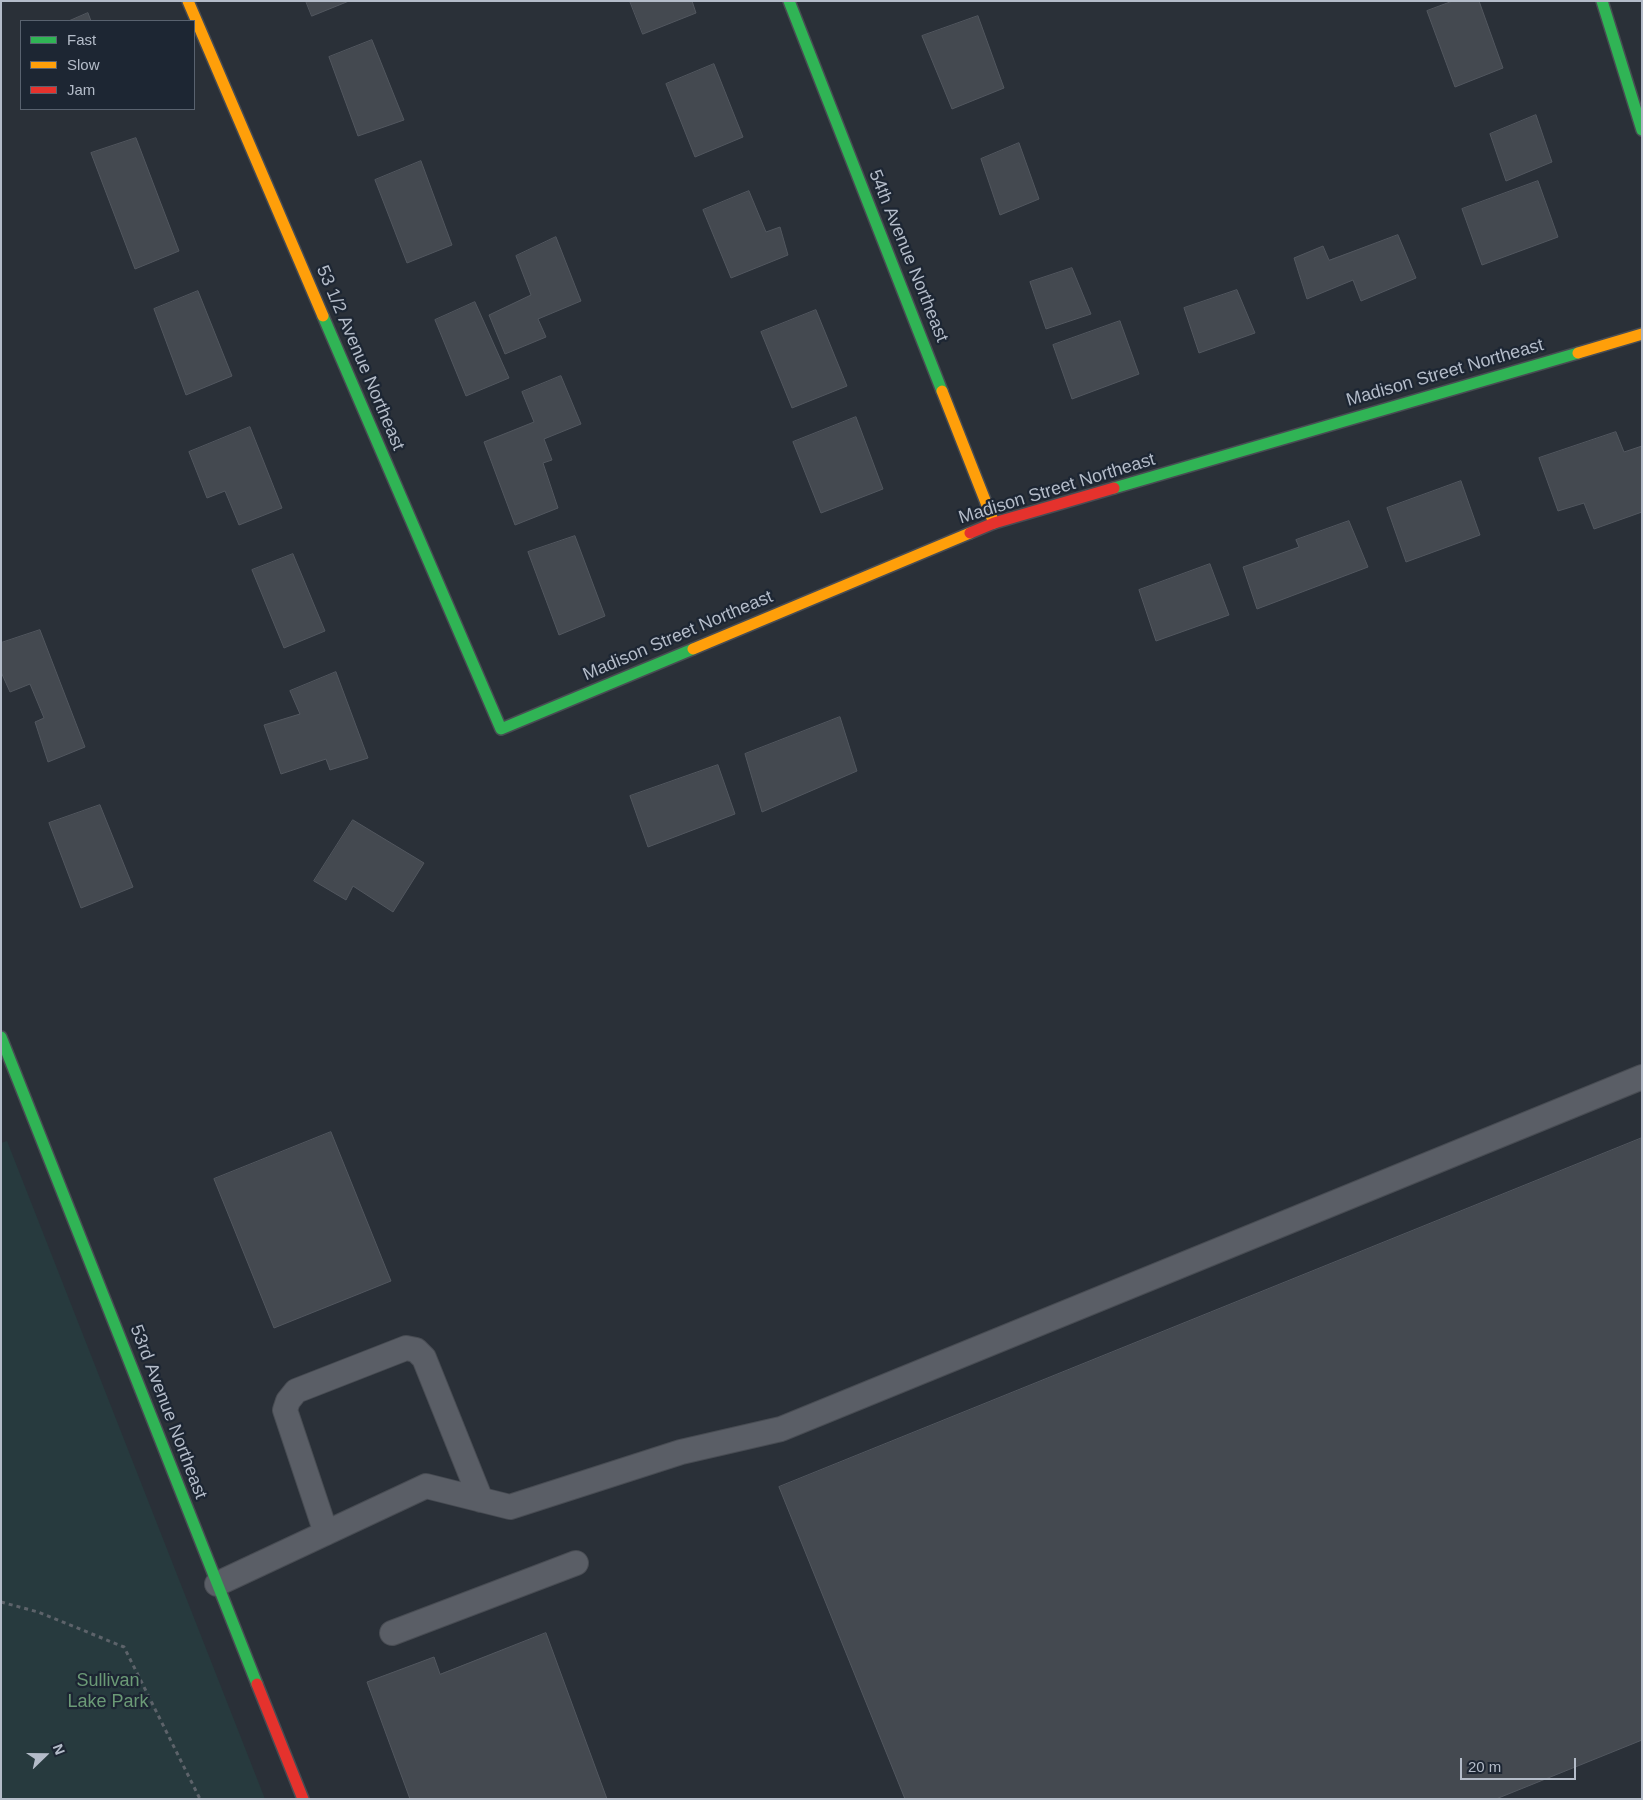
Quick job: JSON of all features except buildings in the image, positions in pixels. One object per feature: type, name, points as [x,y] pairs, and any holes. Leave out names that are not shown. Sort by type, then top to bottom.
[{"type":"street","name":"53 1/2 Avenue Northeast","points":[[188,1],[501,729]]},
{"type":"street","name":"54th Avenue Northeast","points":[[789,1],[994,523]]},
{"type":"street","points":[[1602,1],[1642,130]]},
{"type":"street","name":"Madison Street Northeast","points":[[501,729],[994,523],[1642,334]]},
{"type":"street","name":"53rd Avenue Northeast","points":[[1,1037],[303,1799]]},
{"type":"lane","points":[[217,1584],[426,1486],[510,1507],[680,1452],[781,1429],[1642,1077]]},
{"type":"lane","points":[[326,1533],[285,1410],[288,1401],[296,1391],[406,1348],[416,1350],[424,1358],[481,1500]]},
{"type":"lane","points":[[392,1633],[576,1563]]},
{"type":"path","points":[[1,1602],[38,1612],[124,1647],[200,1799]]},
{"type":"green space","name":"Sullivan Lake Park","points":[[7,1141],[265,1799],[1,1799],[1,1143]]},
{"type":"traffic: fast","points":[[789,1],[942,391]]},
{"type":"traffic: fast","points":[[1602,1],[1642,130]]},
{"type":"traffic: fast","points":[[323,316],[501,729],[693,649]]},
{"type":"traffic: fast","points":[[1114,488],[1578,353]]},
{"type":"traffic: fast","points":[[1,1037],[257,1684]]},
{"type":"traffic: slow","points":[[188,1],[323,316]]},
{"type":"traffic: slow","points":[[1578,353],[1642,334]]},
{"type":"traffic: slow","points":[[942,391],[994,523]]},
{"type":"traffic: slow","points":[[693,649],[970,533]]},
{"type":"traffic: jam","points":[[970,533],[994,523],[1114,488]]},
{"type":"traffic: jam","points":[[257,1684],[303,1799]]}]
